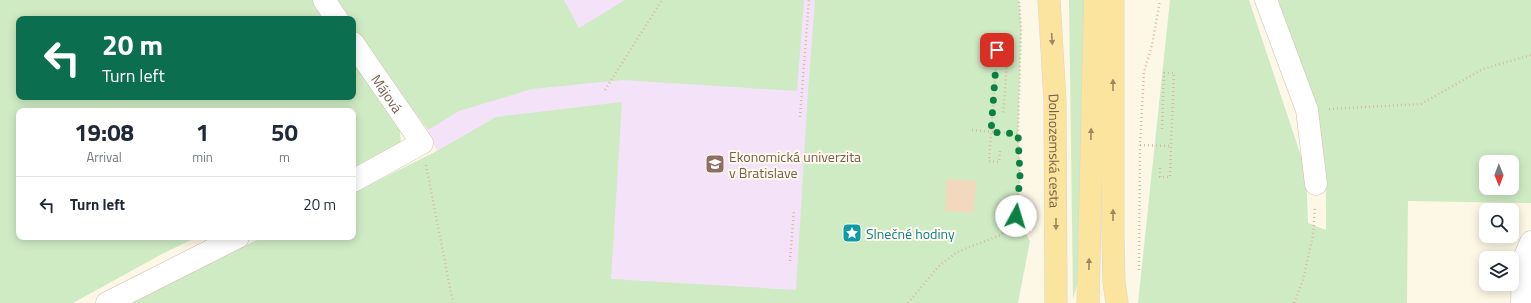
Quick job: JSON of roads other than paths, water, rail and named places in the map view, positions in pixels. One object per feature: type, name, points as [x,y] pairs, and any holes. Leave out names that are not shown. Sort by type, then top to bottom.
[{"type":"main road","name":"Dolnozemská cesta","points":[[1049,0],[1055,101],[1056,302]]},
{"type":"main road","points":[[1088,303],[1095,0]]},
{"type":"main road","points":[[1113,0],[1113,238],[1116,303]]},
{"type":"street","points":[[324,0],[335,16]]},
{"type":"street","points":[[1266,0],[1307,110],[1316,184]]},
{"type":"street","name":"Májová","points":[[356,47],[422,143],[356,179]]},
{"type":"street","points":[[107,303],[232,240]]},
{"type":"street","points":[[1522,303],[1523,260],[1531,242]]},
{"type":"place","name":"Ekonomická univerzita v Bratislave","points":[[715,164]]},
{"type":"place","name":"Slnečné hodiny","points":[[852,233]]}]
